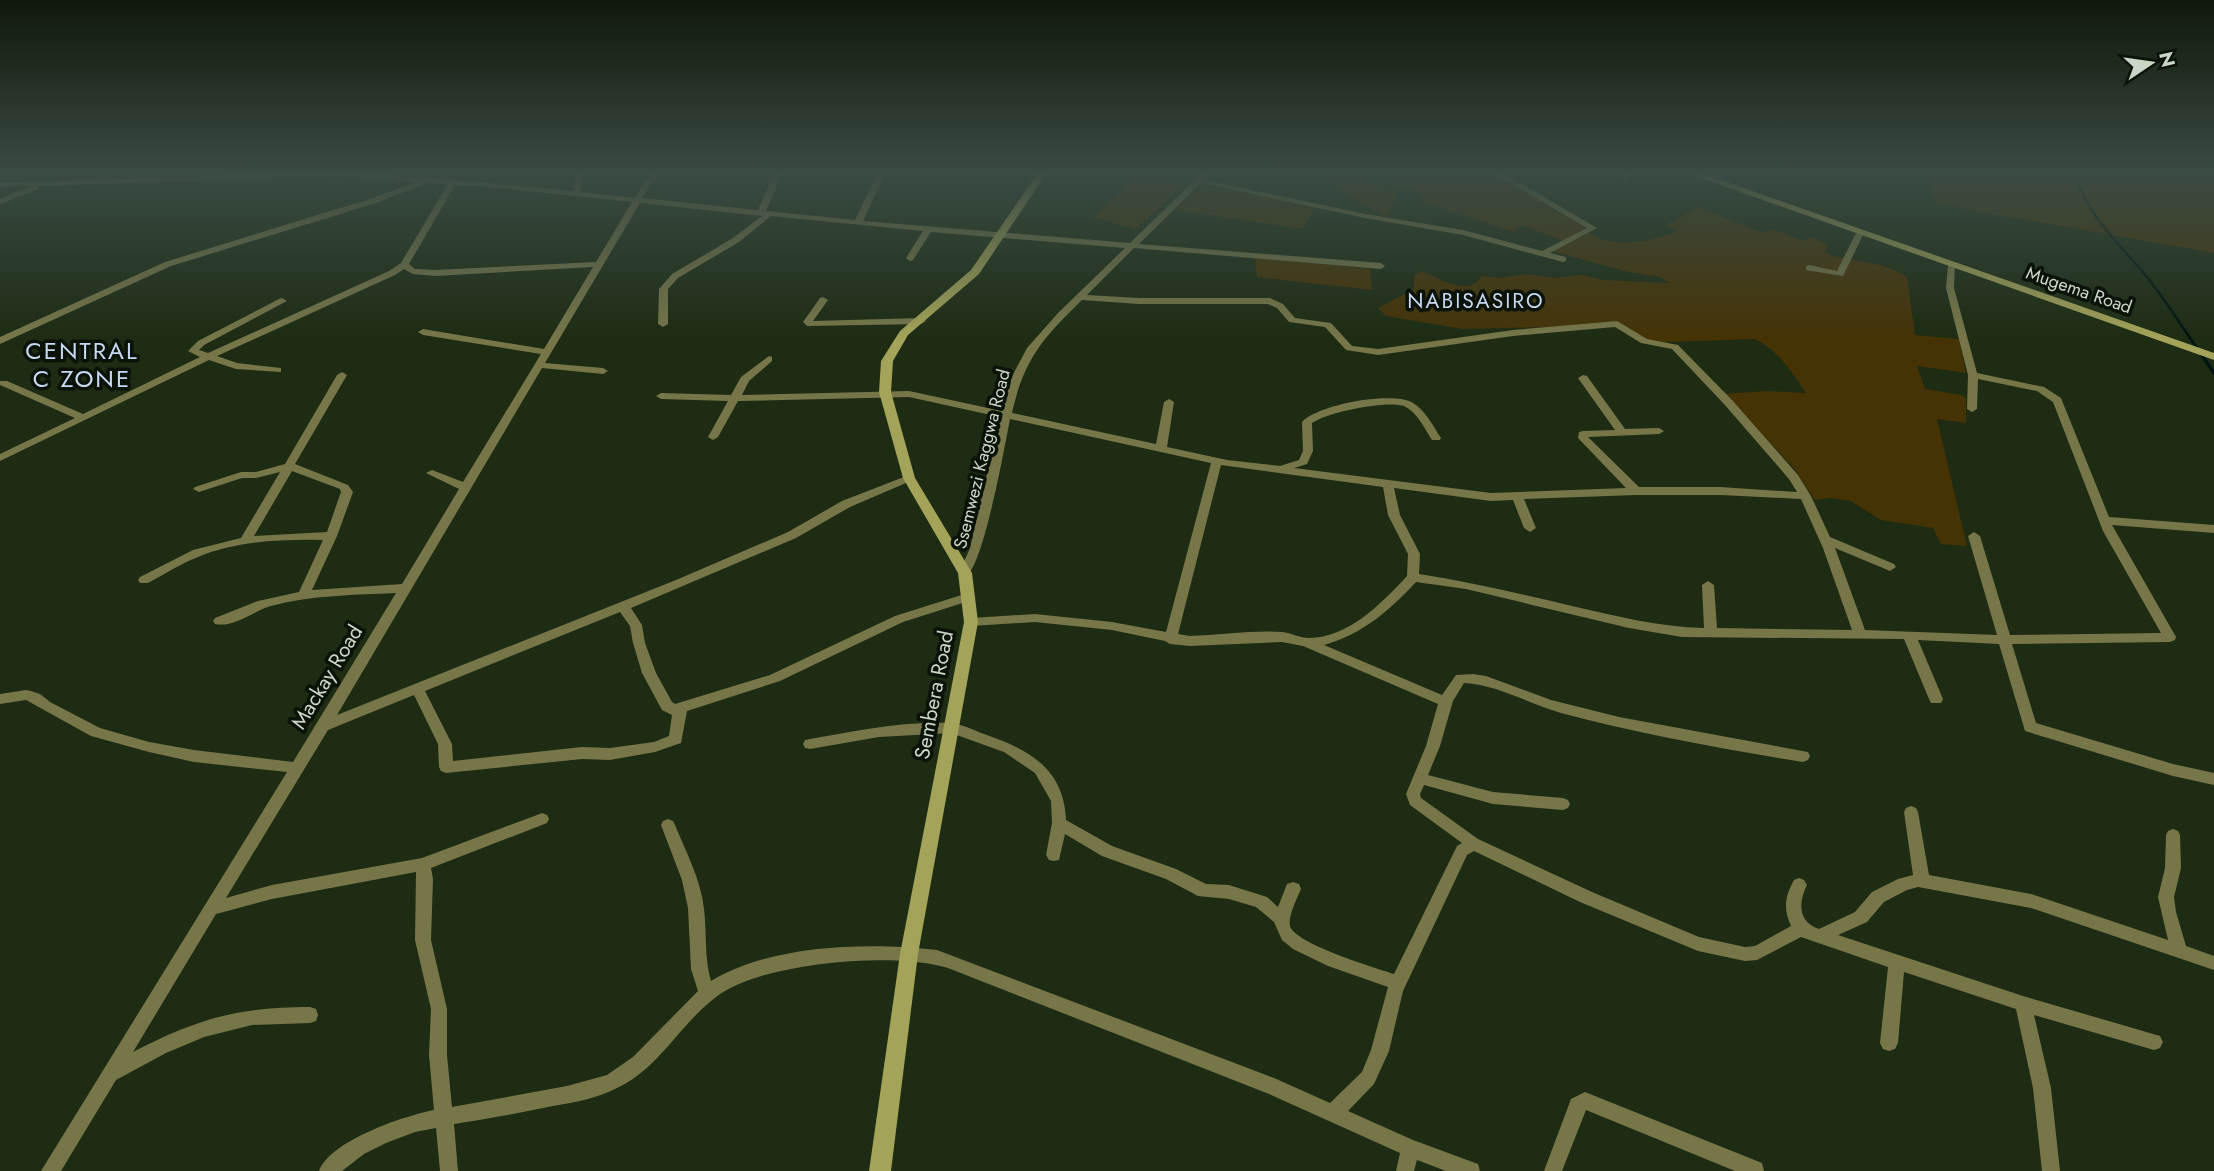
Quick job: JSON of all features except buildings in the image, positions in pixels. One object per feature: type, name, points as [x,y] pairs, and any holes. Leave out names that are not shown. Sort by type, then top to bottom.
[{"type":"street","points":[[0,341],[168,264],[283,229]]},
{"type":"street","points":[[0,458],[206,357],[374,282],[404,265],[425,229]]},
{"type":"street","name":"Mackay Road","points":[[50,1171],[323,726],[622,229]]},
{"type":"street","points":[[663,324],[664,289],[675,276],[736,240],[749,229]]},
{"type":"street","points":[[911,258],[929,229]]},
{"type":"street","points":[[938,229],[1381,265]]},
{"type":"street","name":"Sembera Road","points":[[880,1171],[909,954],[971,622],[965,573],[909,478],[885,392],[887,361],[904,333],[975,272],[1005,229]]},
{"type":"street","name":"Ssemwezi Kaggwa Road","points":[[965,573],[976,548],[1013,384],[1030,350],[1053,323],[1150,229]]},
{"type":"street","points":[[1438,229],[1563,259]]},
{"type":"street","points":[[1544,253],[1592,229]]},
{"type":"street","name":"Mugema Road","points":[[1848,229],[2211,355]]},
{"type":"street","points":[[1809,268],[1840,274],[1860,233]]},
{"type":"street","points":[[404,265],[413,271],[435,274],[601,264]]},
{"type":"street","points":[[1952,265],[1950,288],[1973,375],[1972,409]]},
{"type":"street","points":[[1081,297],[1270,301],[1280,306],[1293,320],[1328,325],[1349,348],[1378,352],[1513,333],[1617,324],[1644,341],[1675,347],[1794,477],[1826,540],[1860,635]]},
{"type":"street","points":[[822,299],[808,322],[810,324],[921,321]]},
{"type":"street","points":[[278,370],[236,366],[193,351],[201,343],[282,301]]},
{"type":"street","points":[[423,332],[547,352]]},
{"type":"street","points":[[713,438],[745,379],[769,359]]},
{"type":"street","points":[[540,365],[603,370]]},
{"type":"street","points":[[245,541],[342,375]]},
{"type":"street","points":[[1413,577],[1466,585],[1629,624],[1682,632],[1909,635],[2002,640],[2170,637],[2144,596],[2104,520],[2053,396],[2040,389],[1973,375]]},
{"type":"street","points":[[1583,378],[1622,432]]},
{"type":"street","points":[[3,383],[82,417]]},
{"type":"street","points":[[661,396],[735,397],[885,392],[909,394],[1217,461],[1491,497],[1518,498],[1636,491],[1805,495]]},
{"type":"street","points":[[1161,448],[1169,402]]},
{"type":"street","points":[[1277,470],[1303,462],[1308,451],[1307,422],[1312,416],[1329,410],[1402,402],[1421,413],[1436,438]]},
{"type":"street","points":[[1636,491],[1583,438],[1583,434],[1659,431]]},
{"type":"street","points":[[1170,639],[1217,461]]},
{"type":"street","points":[[199,489],[241,475],[256,475],[289,466],[344,487],[347,492],[331,536],[304,595]]},
{"type":"street","points":[[432,474],[466,487]]},
{"type":"street","points":[[323,726],[624,606],[792,535],[846,504],[909,478]]},
{"type":"street","points":[[1306,642],[1338,637],[1362,623],[1378,613],[1413,577],[1416,569],[1414,554],[1394,515],[1388,485]]},
{"type":"street","points":[[1518,498],[1530,528]]},
{"type":"street","points":[[2104,520],[2214,529]]},
{"type":"street","points":[[144,580],[197,553],[245,541],[281,536],[331,536]]},
{"type":"street","points":[[1974,536],[2002,640],[2030,727],[2173,770],[2214,779]]},
{"type":"street","points":[[1826,540],[1890,567]]},
{"type":"street","points":[[1708,584],[1711,633]]},
{"type":"street","points":[[219,621],[233,618],[266,603],[304,595],[404,588]]},
{"type":"street","points":[[624,606],[636,625],[649,673],[671,710],[775,678],[899,619],[968,597]]},
{"type":"street","points":[[971,622],[1035,618],[1112,626],[1190,641],[1282,638],[1306,642],[1446,702]]},
{"type":"street","points":[[1909,635],[1936,699]]},
{"type":"street","points":[[1803,756],[1615,722],[1547,704],[1478,680],[1461,678],[1446,702],[1432,748],[1413,794],[1415,801],[1473,843],[1586,898],[1698,944],[1745,954],[1757,953],[1800,929],[2023,1004],[2154,1042]]},
{"type":"street","points":[[417,688],[445,744],[446,766],[510,758],[540,759],[582,753],[610,754],[655,747],[676,739],[680,709]]},
{"type":"street","points":[[0,699],[26,695],[96,732],[149,747],[194,756],[297,768]]},
{"type":"street","points":[[810,744],[879,732],[951,728],[1009,748],[1040,769],[1058,801],[1059,823],[1054,855]]},
{"type":"street","points":[[1419,778],[1493,799],[1563,804]]},
{"type":"street","points":[[1911,812],[1922,880]]},
{"type":"street","points":[[212,908],[272,892],[423,864],[542,820]]},
{"type":"street","points":[[1059,823],[1107,851],[1171,874],[1204,891],[1229,892],[1261,902],[1283,920]]},
{"type":"street","points":[[668,825],[692,890],[696,908],[699,969],[707,993]]},
{"type":"street","points":[[2174,835],[2173,868],[2166,897],[2180,953]]},
{"type":"street","points":[[1334,1112],[1368,1078],[1380,1051],[1399,983],[1462,851],[1473,843]]},
{"type":"street","points":[[423,864],[423,940],[439,1009],[438,1055],[449,1171]]},
{"type":"street","points":[[1822,935],[1861,917],[1878,897],[1910,881],[1922,880],[2031,901],[2214,963]]},
{"type":"street","points":[[1799,885],[1793,899],[1795,919],[1800,929]]},
{"type":"street","points":[[1293,889],[1283,920],[1286,935],[1311,951],[1399,983]]},
{"type":"street","points":[[328,1171],[351,1151],[390,1132],[442,1117],[520,1105],[612,1082],[638,1063],[707,993],[746,972],[798,960],[909,954],[940,957],[1334,1112],[1410,1148],[1471,1171]]},
{"type":"street","points":[[1889,1043],[1894,1023],[1897,963]]},
{"type":"street","points":[[2023,1004],[2042,1088],[2051,1171]]},
{"type":"street","points":[[108,1074],[210,1024],[257,1016],[310,1015]]},
{"type":"street","points":[[1553,1171],[1580,1101],[1755,1170]]},
{"type":"street","points":[[1405,1171],[1410,1148]]},
{"type":"shaded area","points":[[1531,229],[1585,229],[1596,237],[1619,242],[1644,241],[1678,231],[1673,229],[1752,229],[1763,233],[1771,229],[1804,241],[1810,237],[1827,243],[1826,252],[1831,255],[1880,265],[1907,277],[1915,335],[1959,339],[1966,373],[1917,366],[1925,389],[1962,395],[1966,399],[1966,423],[1937,419],[1967,546],[1941,544],[1933,528],[1881,520],[1851,501],[1832,498],[1815,500],[1793,467],[1724,394],[1766,391],[1806,393],[1778,356],[1755,339],[1642,343],[1620,325],[1463,329],[1386,316],[1378,308],[1414,289],[1414,275],[1423,271],[1445,282],[1462,286],[1469,286],[1482,276],[1500,278],[1526,274],[1555,278],[1581,275],[1604,280],[1670,283],[1661,277],[1629,272],[1553,251],[1562,245],[1561,240]]},
{"type":"shaded area","points":[[2076,229],[2214,229],[2214,253]]},
{"type":"shaded area","points":[[1255,257],[1370,269],[1372,290],[1257,277]]},
{"type":"waterway","points":[[2105,229],[2153,285],[2197,348]]},
{"type":"waterway","points":[[2201,354],[2214,373]]},
{"type":"district","name":"NABISASIRO","points":[[1476,301]]},
{"type":"district","name":"CENTRAL C ZONE","points":[[82,364]]}]
